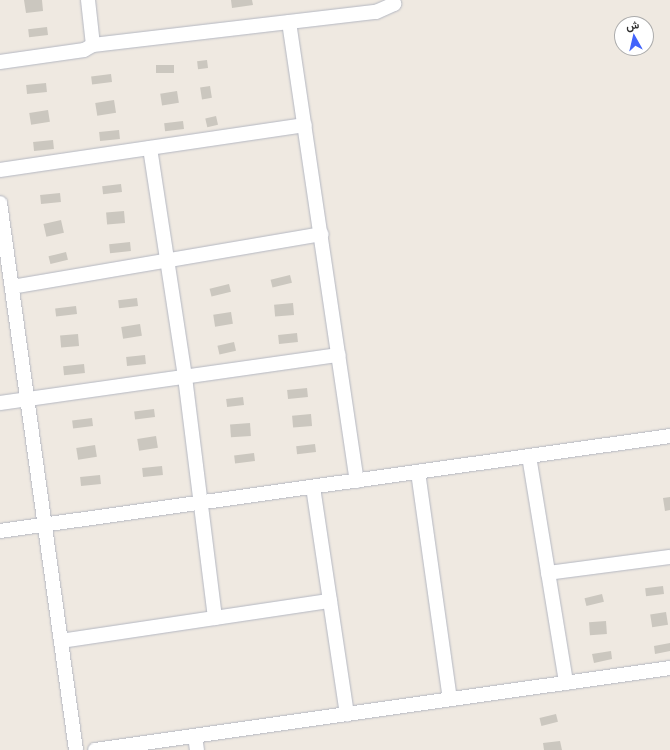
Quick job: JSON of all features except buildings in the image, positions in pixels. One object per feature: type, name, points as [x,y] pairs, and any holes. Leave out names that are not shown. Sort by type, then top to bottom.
[{"type":"street","points":[[88,0],[93,45]]},
{"type":"street","points":[[0,62],[84,50],[93,45],[376,12],[394,4],[393,0]]},
{"type":"street","points":[[289,22],[357,481]]},
{"type":"street","points":[[0,170],[305,125]]},
{"type":"street","points":[[150,148],[166,261],[185,377],[215,618]]},
{"type":"street","points":[[0,204],[76,750]]},
{"type":"street","points":[[12,288],[321,234]]},
{"type":"street","points":[[0,403],[339,355]]},
{"type":"street","points":[[0,531],[670,436]]},
{"type":"street","points":[[529,456],[566,683]]},
{"type":"street","points":[[418,472],[450,699]]},
{"type":"street","points":[[313,487],[347,714]]},
{"type":"street","points":[[548,574],[670,557]]},
{"type":"street","points":[[61,641],[330,601]]},
{"type":"street","points":[[95,750],[670,668]]},
{"type":"street","points":[[195,736],[197,750]]}]
